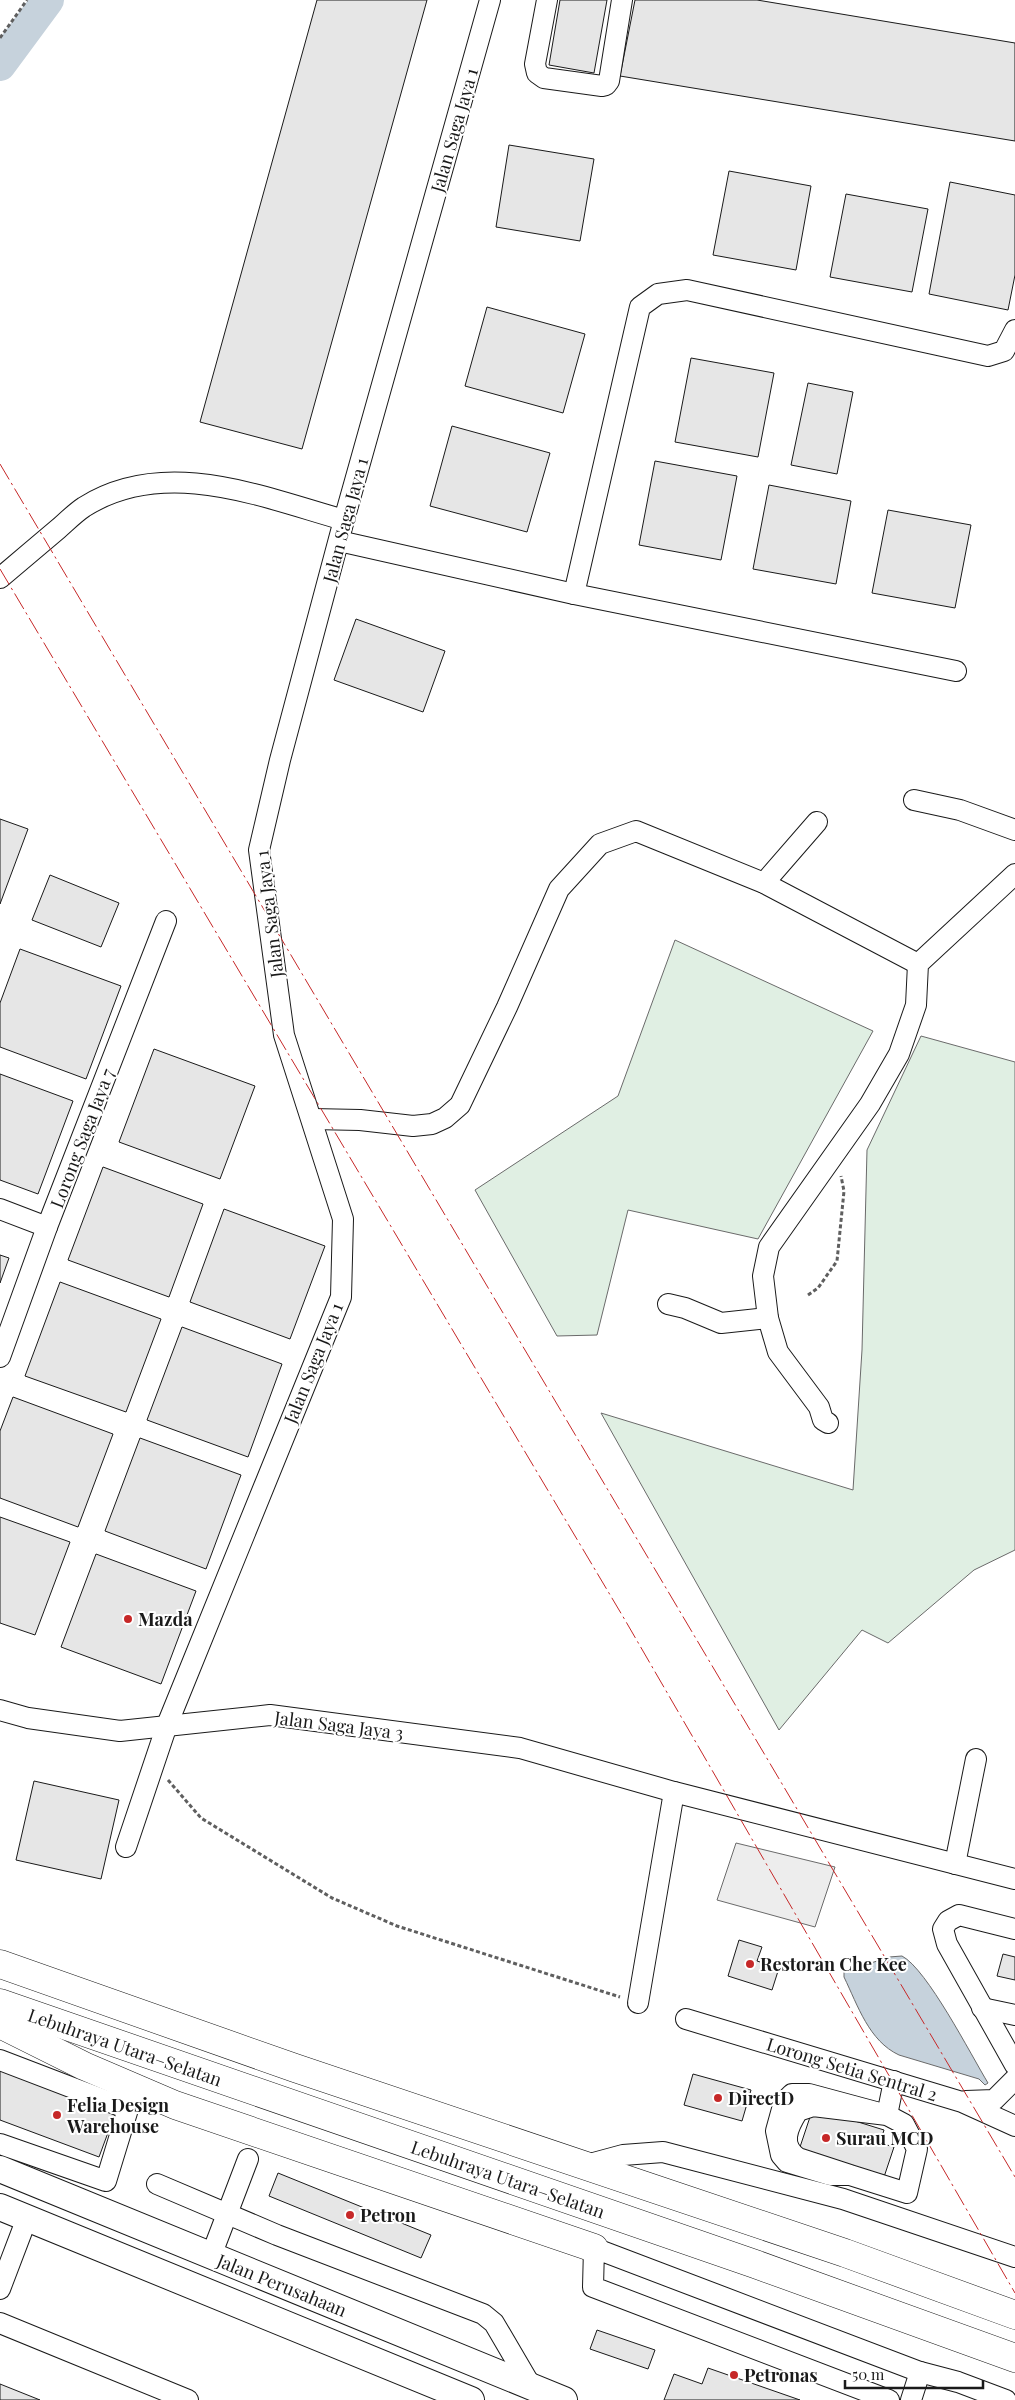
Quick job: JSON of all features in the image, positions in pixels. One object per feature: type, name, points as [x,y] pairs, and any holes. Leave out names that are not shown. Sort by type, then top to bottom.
[{"type":"highway","name":"Lebuhraya Utara–Selatan","points":[[0,1964],[277,2062],[845,2253],[1015,2315]]},
{"type":"highway","name":"Lebuhraya Utara–Selatan","points":[[0,2003],[755,2264],[1015,2358]]},
{"type":"highway","points":[[0,2024],[84,2066],[176,2104],[594,2248]]},
{"type":"main road","name":"Jalan Perusahaan","points":[[0,2169],[564,2400]]},
{"type":"main road","name":"Jalan Perusahaan","points":[[0,2207],[471,2400]]},
{"type":"street","name":"Jalan Saga Jaya 1","points":[[126,1847],[168,1725],[340,1297],[343,1219],[284,1035],[259,850],[280,760],[344,520],[490,0]]},
{"type":"street","points":[[546,0],[535,64],[537,73],[544,78],[602,86],[606,85],[609,81],[622,0]]},
{"type":"street","points":[[574,594],[640,307],[658,294],[687,290],[988,356],[1004,351],[1015,330]]},
{"type":"street","points":[[0,578],[84,507],[108,494],[138,484],[182,482],[231,488],[344,520]]},
{"type":"street","points":[[339,541],[574,594],[956,671]]},
{"type":"street","points":[[914,800],[960,810],[1015,830]]},
{"type":"street","points":[[764,883],[817,822]]},
{"type":"street","points":[[312,1119],[360,1120],[413,1126],[432,1124],[445,1118],[460,1105],[507,1007],[559,889],[600,844],[636,831],[764,883],[918,964]]},
{"type":"street","points":[[828,1423],[823,1420],[819,1407],[778,1352],[768,1318],[763,1276],[769,1247],[870,1104],[899,1054],[916,1005],[918,964],[1015,874]]},
{"type":"street","name":"Lorong Saga Jaya 7","points":[[0,1357],[47,1227],[166,921]]},
{"type":"street","points":[[0,1209],[47,1227]]},
{"type":"street","points":[[668,1304],[685,1308],[721,1323],[768,1318]]},
{"type":"street","name":"Jalan Saga Jaya 3","points":[[0,1710],[28,1718],[120,1731],[270,1715],[520,1748],[674,1792],[1015,1879]]},
{"type":"street","points":[[955,1864],[976,1759]]},
{"type":"street","points":[[638,2003],[674,1792]]},
{"type":"street","points":[[1015,1930],[958,1915],[948,1921],[943,1929],[948,1944],[1015,2065]]},
{"type":"street","points":[[982,2008],[1015,2015]]},
{"type":"street","name":"Lorong Setia Sentral 2","points":[[686,2019],[962,2102],[1015,2126]]},
{"type":"street","points":[[0,2060],[128,2108],[106,2181],[0,2144]]},
{"type":"street","points":[[962,2102],[994,2100],[1015,2079]]},
{"type":"street","points":[[887,2115],[894,2082]]},
{"type":"street","points":[[792,2094],[809,2094],[887,2115],[904,2124],[917,2149],[907,2193],[850,2175],[830,2175],[787,2162],[781,2155],[776,2131],[784,2102],[792,2094]]},
{"type":"street","points":[[586,2165],[623,2155],[663,2152],[843,2199],[1014,2255]]},
{"type":"street","points":[[211,2256],[248,2159]]},
{"type":"street","points":[[157,2184],[277,2235],[483,2314],[494,2323],[532,2386]]},
{"type":"street","points":[[0,2290],[5,2264],[26,2218]]},
{"type":"street","points":[[889,2400],[593,2287],[594,2248],[920,2372],[958,2382],[1006,2400]]},
{"type":"street","points":[[0,2323],[188,2400]]},
{"type":"street","points":[[910,2400],[920,2372]]},
{"type":"path","points":[[0,38],[27,0]]},
{"type":"path","points":[[808,1295],[818,1288],[837,1261],[844,1191],[835,1154]]},
{"type":"path","points":[[155,1762],[178,1794],[201,1818],[332,1898],[397,1926],[638,2003]]},
{"type":"green space","points":[[675,940],[873,1031],[758,1239],[628,1210],[597,1335],[557,1336],[475,1190],[618,1096]]},
{"type":"green space","points":[[921,1036],[1015,1062],[1015,1550],[974,1570],[888,1643],[862,1630],[779,1730],[601,1413],[853,1490],[862,1350],[867,1150]]},
{"type":"shaded area","points":[[736,1843],[835,1867],[815,1927],[717,1900]]},
{"type":"shaded area","points":[[902,1956],[924,1977],[936,1995],[988,2083],[985,2085],[979,2079],[899,2055],[889,2049],[872,2032],[844,1977],[844,1972],[889,1957]]},
{"type":"building","points":[[317,0],[427,0],[302,449],[200,422]]},
{"type":"building","points":[[560,0],[607,0],[594,73],[549,65]]},
{"type":"building","points":[[635,0],[757,0],[1015,43],[1015,141],[620,76]]},
{"type":"building","points":[[509,145],[594,159],[580,241],[496,227]]},
{"type":"building","points":[[729,171],[811,186],[796,270],[713,255]]},
{"type":"building","points":[[950,182],[1015,195],[1015,275],[1008,310],[929,294]]},
{"type":"building","points":[[846,194],[928,209],[912,292],[830,277]]},
{"type":"building","points":[[487,307],[585,334],[563,413],[465,386]]},
{"type":"building","points":[[691,358],[774,373],[758,457],[675,442]]},
{"type":"building","points":[[808,383],[853,392],[837,474],[791,465]]},
{"type":"building","points":[[452,426],[550,453],[527,532],[430,506]]},
{"type":"building","points":[[655,461],[737,476],[721,560],[639,545]]},
{"type":"building","points":[[769,485],[851,501],[836,584],[753,569]]},
{"type":"building","points":[[888,510],[971,525],[955,608],[872,593]]},
{"type":"building","points":[[356,619],[445,651],[423,712],[334,680]]},
{"type":"building","points":[[0,819],[28,829],[0,904]]},
{"type":"building","points":[[50,875],[119,903],[101,947],[32,920]]},
{"type":"building","points":[[20,949],[121,986],[86,1079],[0,1047],[0,1003]]},
{"type":"building","points":[[154,1049],[255,1086],[220,1179],[119,1142]]},
{"type":"building","points":[[0,1074],[73,1101],[38,1194],[0,1180]]},
{"type":"building","points":[[103,1167],[203,1204],[169,1297],[68,1260]]},
{"type":"building","points":[[224,1209],[325,1246],[290,1339],[190,1302]]},
{"type":"building","points":[[0,1255],[9,1258],[0,1283]]},
{"type":"building","points":[[60,1282],[161,1319],[126,1412],[25,1376]]},
{"type":"building","points":[[182,1327],[282,1364],[248,1457],[147,1420]]},
{"type":"building","points":[[13,1397],[113,1434],[78,1527],[0,1498],[0,1431]]},
{"type":"building","points":[[140,1438],[241,1475],[206,1569],[105,1531]]},
{"type":"building","points":[[0,1517],[70,1542],[35,1635],[0,1623]]},
{"type":"building","name":"Mazda","points":[[96,1554],[196,1591],[161,1684],[61,1647]]},
{"type":"building","points":[[34,1781],[119,1800],[101,1879],[16,1860]]},
{"type":"building","name":"Restoran Che Kee","points":[[739,1940],[762,1947],[757,1961],[779,1968],[772,1990],[728,1976]]},
{"type":"building","points":[[1003,1954],[1015,1957],[1015,1980],[997,1976]]},
{"type":"building","name":"Felia Design Warehouse","points":[[0,2067],[116,2111],[99,2157],[0,2120]]},
{"type":"building","name":"DirectD","points":[[693,2074],[751,2090],[742,2121],[684,2105]]},
{"type":"building","points":[[813,2108],[884,2130],[880,2143],[894,2147],[884,2177],[799,2150]]},
{"type":"building","name":"Petron","points":[[278,2173],[431,2235],[421,2258],[269,2196]]},
{"type":"building","points":[[597,2330],[655,2350],[648,2369],[590,2349]]},
{"type":"building","points":[[708,2368],[800,2400],[664,2400],[674,2374],[702,2384]]},
{"type":"building","points":[[0,2384],[40,2400],[0,2400]]},
{"type":"waterway","points":[[0,65],[48,0]]},
{"type":"power","points":[[0,464],[1015,2177]]},
{"type":"power","points":[[0,569],[625,1620],[1015,2293]]},
{"type":"place","name":"Mazda","points":[[128,1619]]},
{"type":"place","name":"Restoran Che Kee","points":[[750,1964]]},
{"type":"place","name":"DirectD","points":[[718,2098]]},
{"type":"place","name":"Felia Design Warehouse","points":[[57,2115]]},
{"type":"place","name":"Surau MCD","points":[[826,2138]]},
{"type":"place","name":"Petron","points":[[350,2215]]},
{"type":"place","name":"Petronas","points":[[734,2375]]}]
